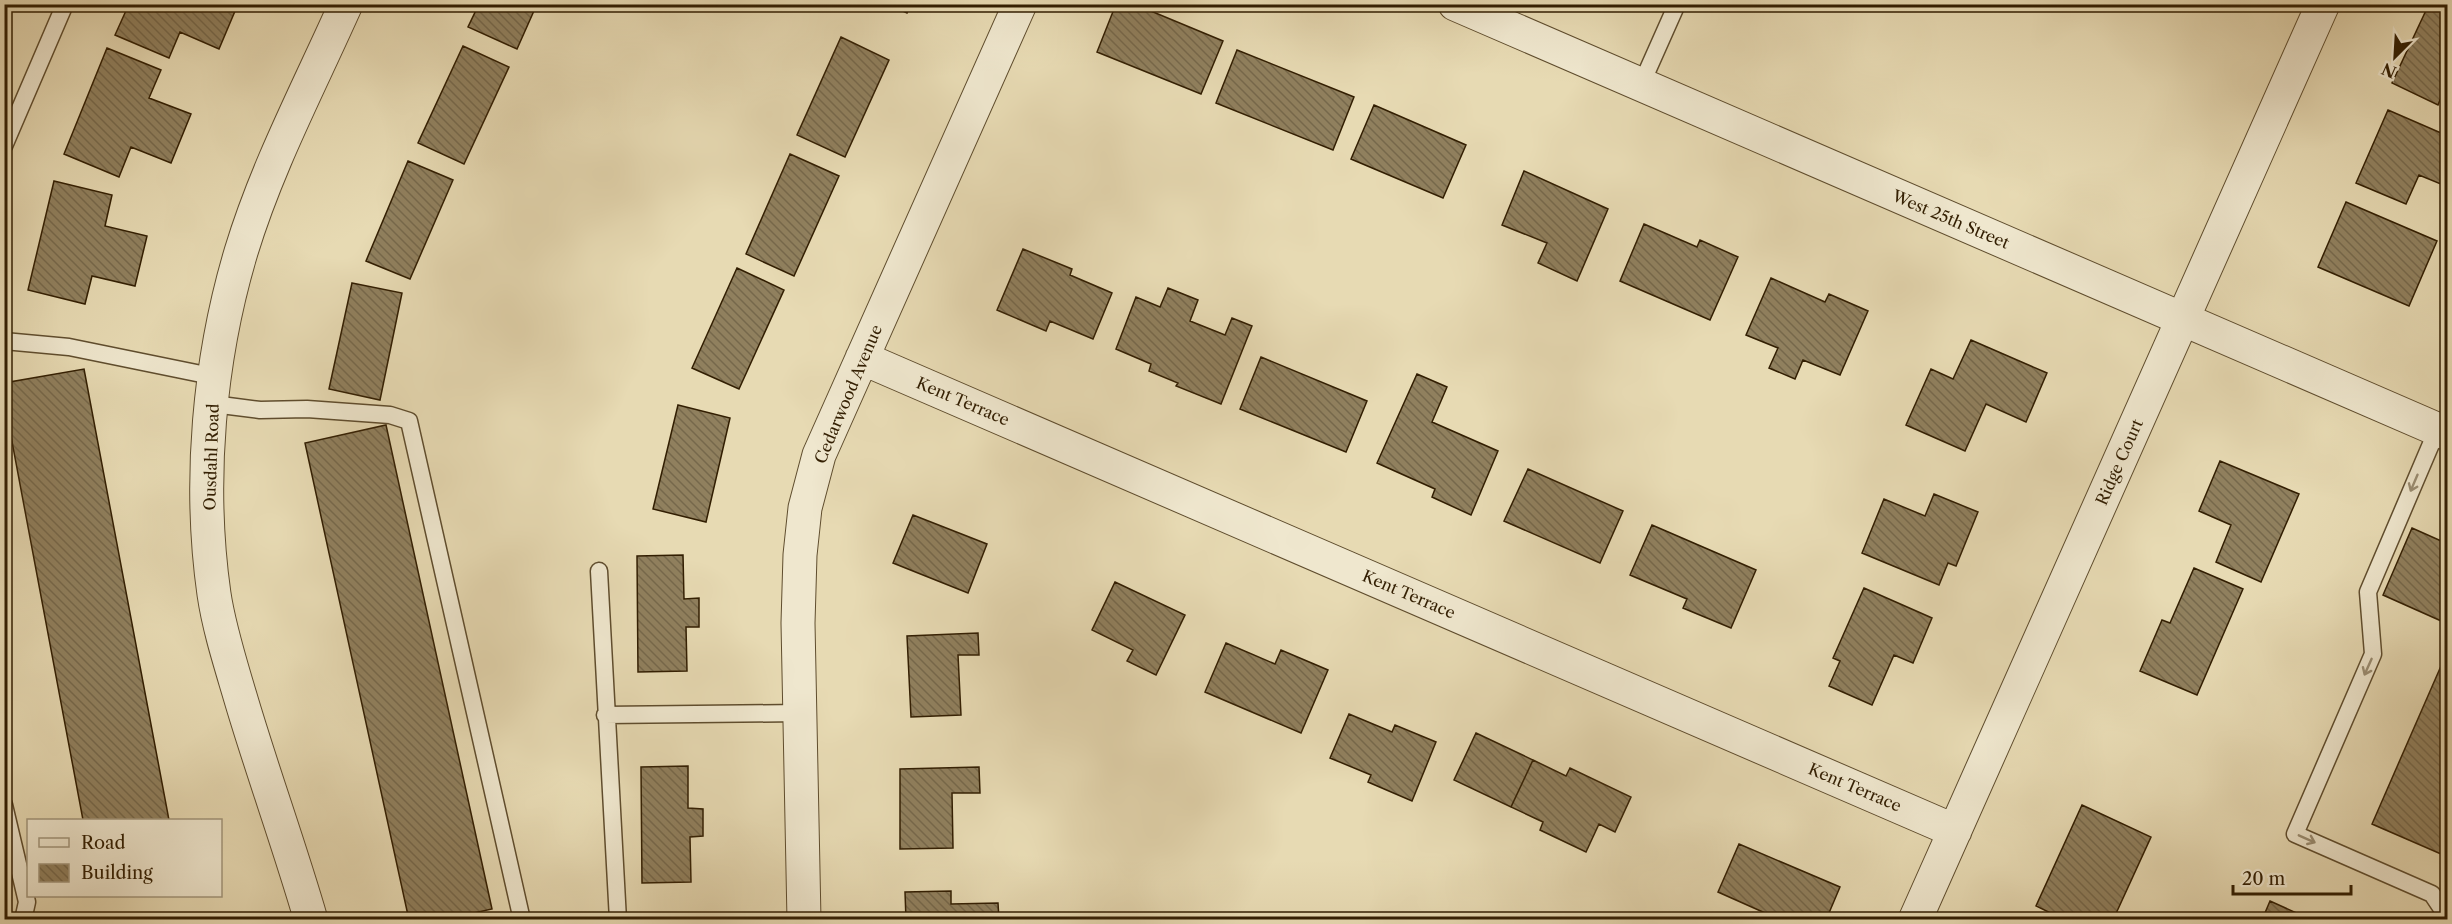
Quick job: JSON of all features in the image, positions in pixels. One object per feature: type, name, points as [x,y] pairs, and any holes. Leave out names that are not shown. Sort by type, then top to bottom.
[{"type":"street","name":"Ousdahl Road","points":[[311,920],[226,650],[214,595],[208,483],[214,391],[227,307],[242,251],[265,186],[346,4]]},
{"type":"street","name":"Cedarwood Avenue","points":[[804,920],[798,623],[800,555],[805,508],[819,454],[1020,4]]},
{"type":"street","name":"West 25th Street","points":[[1455,4],[2442,432]]},
{"type":"street","name":"Ridge Court","points":[[1915,920],[2183,319],[2316,9]]},
{"type":"street","name":"Kent Terrace","points":[[862,358],[1955,831]]},
{"type":"lane","points":[[4,146],[65,4]]},
{"type":"lane","points":[[1641,85],[1677,4]]},
{"type":"lane","points":[[4,341],[69,347],[214,391],[260,410],[308,409],[390,415],[409,421],[522,920]]},
{"type":"lane","points":[[2442,432],[2368,592],[2373,654],[2295,834],[2432,894],[2448,918]]},
{"type":"lane","points":[[599,571],[605,715],[618,920]]},
{"type":"lane","points":[[605,715],[800,713]]},
{"type":"lane","points":[[4,805],[27,902],[23,920]]},
{"type":"building","points":[[129,4],[238,4],[219,49],[180,32],[169,58],[115,35]]},
{"type":"building","points":[[479,4],[537,4],[517,49],[468,27]]},
{"type":"building","points":[[888,4],[911,4],[907,13]]},
{"type":"building","points":[[1116,4],[1134,4],[1223,41],[1201,94],[1097,52]]},
{"type":"building","points":[[2429,4],[2448,4],[2448,103],[2440,100],[2438,105],[2392,83]]},
{"type":"building","points":[[841,37],[889,60],[845,157],[797,135]]},
{"type":"building","points":[[463,46],[509,67],[464,164],[418,143]]},
{"type":"building","points":[[107,48],[161,70],[149,98],[191,114],[171,163],[131,147],[119,177],[64,154]]},
{"type":"building","points":[[1237,50],[1354,97],[1333,150],[1216,103]]},
{"type":"building","points":[[1374,105],[1466,145],[1443,198],[1351,159]]},
{"type":"building","points":[[2388,110],[2448,136],[2448,187],[2419,175],[2406,204],[2356,183]]},
{"type":"building","points":[[790,154],[839,176],[794,276],[746,254]]},
{"type":"building","points":[[408,161],[453,180],[410,279],[366,261]]},
{"type":"building","points":[[1524,171],[1608,209],[1577,281],[1538,263],[1547,243],[1502,225]]},
{"type":"building","points":[[54,181],[112,195],[105,226],[147,236],[135,286],[92,276],[85,304],[28,290]]},
{"type":"building","points":[[2346,202],[2437,241],[2409,306],[2318,267]]},
{"type":"building","points":[[1644,224],[1697,247],[1700,240],[1738,257],[1710,320],[1620,281]]},
{"type":"building","points":[[1023,249],[1072,269],[1070,275],[1112,293],[1093,339],[1050,321],[1046,331],[997,310]]},
{"type":"building","points":[[737,268],[784,290],[739,389],[692,368]]},
{"type":"building","points":[[1771,278],[1825,302],[1829,294],[1868,311],[1840,375],[1803,360],[1795,379],[1769,368],[1778,348],[1746,335]]},
{"type":"building","points":[[352,283],[402,293],[380,400],[329,389]]},
{"type":"building","points":[[1168,288],[1198,300],[1190,321],[1225,335],[1232,318],[1252,326],[1221,404],[1176,386],[1178,383],[1149,371],[1151,364],[1116,349],[1136,297],[1160,307]]},
{"type":"building","points":[[1971,340],[2047,373],[2026,422],[1986,404],[1965,451],[1906,425],[1931,369],[1953,379]]},
{"type":"building","points":[[1261,357],[1367,401],[1346,452],[1240,409]]},
{"type":"building","points":[[84,369],[169,819],[83,819],[4,399],[4,383]]},
{"type":"building","points":[[1417,374],[1447,387],[1432,422],[1498,451],[1471,515],[1432,497],[1435,489],[1377,463]]},
{"type":"building","points":[[678,405],[730,418],[706,522],[653,509]]},
{"type":"building","points":[[386,425],[492,909],[442,920],[409,920],[305,443]]},
{"type":"building","points":[[2220,461],[2299,494],[2261,582],[2216,562],[2231,525],[2199,511]]},
{"type":"building","points":[[1528,469],[1623,511],[1600,563],[1504,521]]},
{"type":"building","points":[[1934,494],[1978,512],[1956,566],[1948,563],[1939,585],[1862,553],[1884,499],[1925,516]]},
{"type":"building","points":[[913,515],[987,544],[968,593],[893,563]]},
{"type":"building","points":[[1652,525],[1756,570],[1731,628],[1683,608],[1687,599],[1630,575]]},
{"type":"building","points":[[2412,528],[2448,544],[2448,624],[2383,595]]},
{"type":"building","points":[[683,555],[684,599],[699,598],[699,627],[686,627],[687,671],[638,672],[637,556]]},
{"type":"building","points":[[2194,568],[2243,589],[2197,695],[2140,671],[2162,620],[2170,623]]},
{"type":"building","points":[[1115,582],[1185,615],[1156,675],[1127,661],[1133,650],[1092,630]]},
{"type":"building","points":[[1864,588],[1932,618],[1913,663],[1894,655],[1872,705],[1829,686],[1840,661],[1833,658]]},
{"type":"building","points":[[978,633],[979,655],[958,655],[961,715],[911,717],[907,636]]},
{"type":"building","points":[[1226,643],[1275,664],[1281,650],[1328,670],[1301,733],[1205,692]]},
{"type":"building","points":[[2448,650],[2448,839],[2441,854],[2372,824]]},
{"type":"building","points":[[1349,714],[1392,732],[1395,725],[1436,742],[1412,801],[1368,782],[1371,775],[1330,758]]},
{"type":"building","points":[[1476,733],[1533,760],[1511,807],[1454,780]]},
{"type":"building","points":[[1533,760],[1566,776],[1570,768],[1631,797],[1615,832],[1599,824],[1586,852],[1540,830],[1543,822],[1511,807]]},
{"type":"building","points":[[688,766],[688,808],[703,809],[703,836],[690,837],[691,882],[642,883],[641,767]]},
{"type":"building","points":[[979,767],[980,793],[952,793],[953,848],[900,849],[900,769]]},
{"type":"building","points":[[2082,805],[2151,837],[2113,920],[2065,920],[2036,906]]},
{"type":"building","points":[[1739,844],[1840,887],[1826,920],[1781,920],[1718,892]]},
{"type":"building","points":[[951,891],[951,904],[998,903],[999,920],[906,920],[905,892]]},
{"type":"building","points":[[2270,901],[2312,920],[2262,920]]}]
